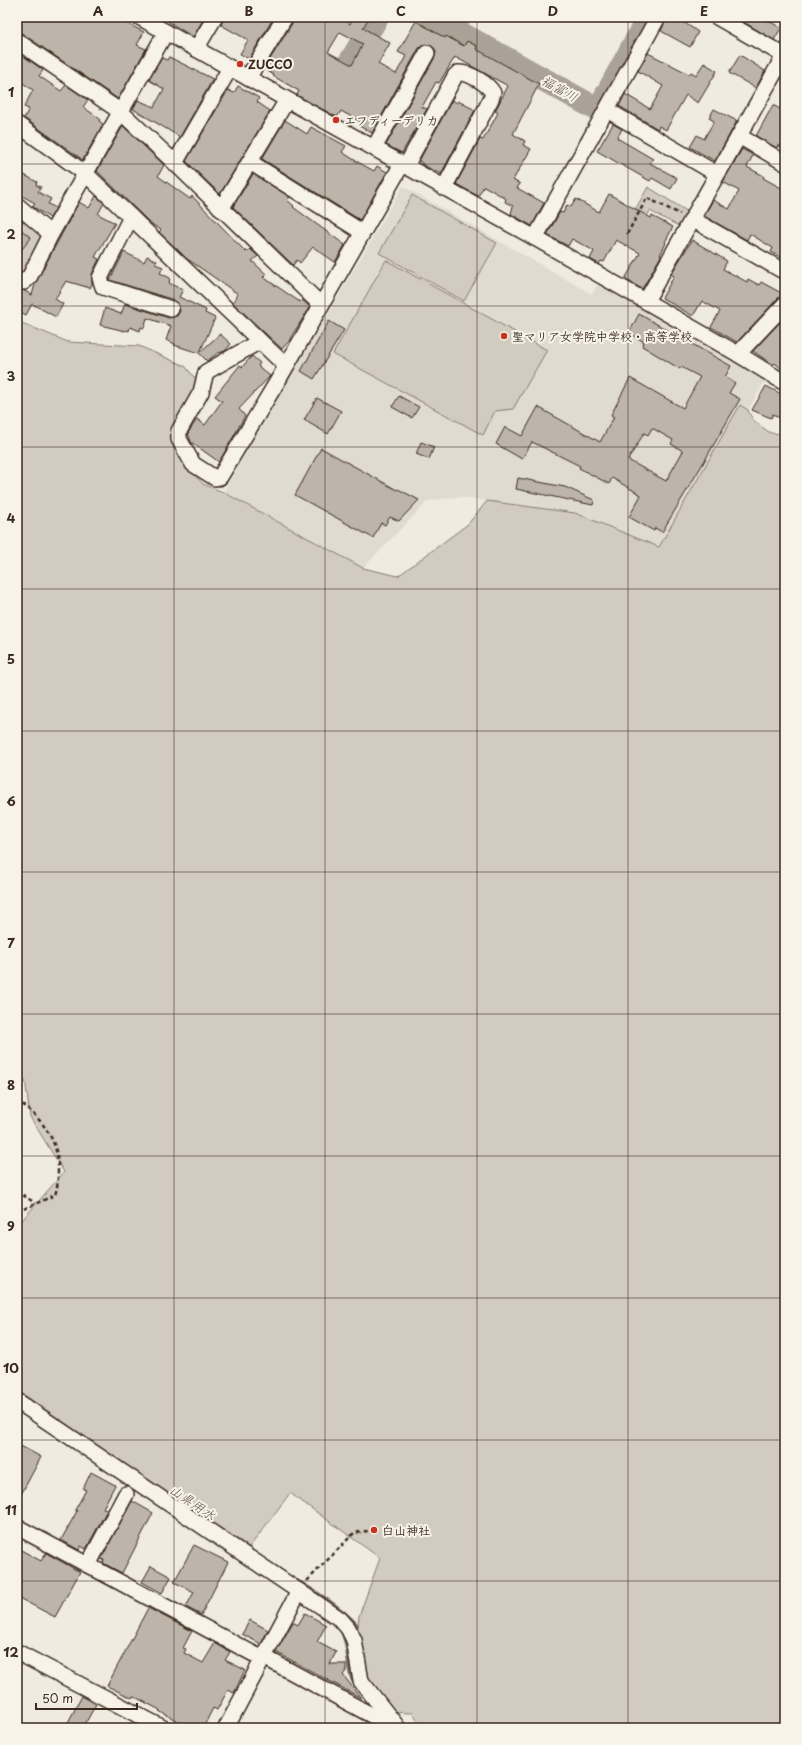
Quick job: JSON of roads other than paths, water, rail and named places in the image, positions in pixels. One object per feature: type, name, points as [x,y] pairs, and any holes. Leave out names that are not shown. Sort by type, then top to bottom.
[{"type":"street","points":[[139,17],[535,238],[738,354],[785,383]]},
{"type":"street","points":[[196,49],[215,17]]},
{"type":"street","points":[[248,78],[285,17]]},
{"type":"street","points":[[535,238],[658,17]]},
{"type":"street","points":[[646,301],[785,55],[717,17]]},
{"type":"street","points":[[24,282],[30,276],[51,234],[166,32]]},
{"type":"street","points":[[17,41],[121,112],[321,305]]},
{"type":"street","points":[[374,148],[427,53]]},
{"type":"street","points":[[175,163],[230,68]]},
{"type":"street","points":[[260,341],[206,372],[201,392],[179,431],[179,439],[193,464],[215,478],[220,477],[286,366],[362,232],[404,165],[455,76],[458,73],[464,72],[490,87],[493,93],[444,188]]},
{"type":"street","points":[[221,209],[287,100]]},
{"type":"street","points":[[607,110],[717,174]]},
{"type":"street","points":[[17,124],[86,174],[286,366]]},
{"type":"street","points":[[739,136],[785,162]]},
{"type":"street","points":[[250,162],[362,232]]},
{"type":"street","points":[[17,205],[51,234]]},
{"type":"street","points":[[131,217],[100,278],[104,287],[171,310]]},
{"type":"street","points":[[692,220],[785,272]]},
{"type":"street","points":[[738,354],[785,304]]},
{"type":"street","points":[[17,1401],[303,1587],[340,1619],[348,1628],[354,1640],[361,1681],[396,1726]]},
{"type":"street","points":[[88,1565],[126,1494]]},
{"type":"street","points":[[17,1527],[373,1716],[396,1726]]},
{"type":"street","points":[[226,1728],[303,1587]]},
{"type":"street","points":[[17,1652],[163,1728]]},
{"type":"waterway","name":"福富川","points":[[333,91],[377,17]]},
{"type":"waterway","name":"福富川","points":[[431,17],[595,108],[600,107],[649,17]]},
{"type":"waterway","points":[[215,484],[221,485],[226,480]]},
{"type":"waterway","name":"山県用水","points":[[297,1581],[321,1596],[357,1625]]},
{"type":"waterway","name":"山県用水","points":[[342,1632],[345,1639],[350,1674],[356,1686]]},
{"type":"place","name":"ZUCCO","points":[[240,64]]},
{"type":"place","name":"エフディーデリカ","points":[[336,120]]},
{"type":"place","name":"聖マリア女学院中学校・高等学校","points":[[504,336]]},
{"type":"place","name":"白山神社","points":[[374,1530]]}]
